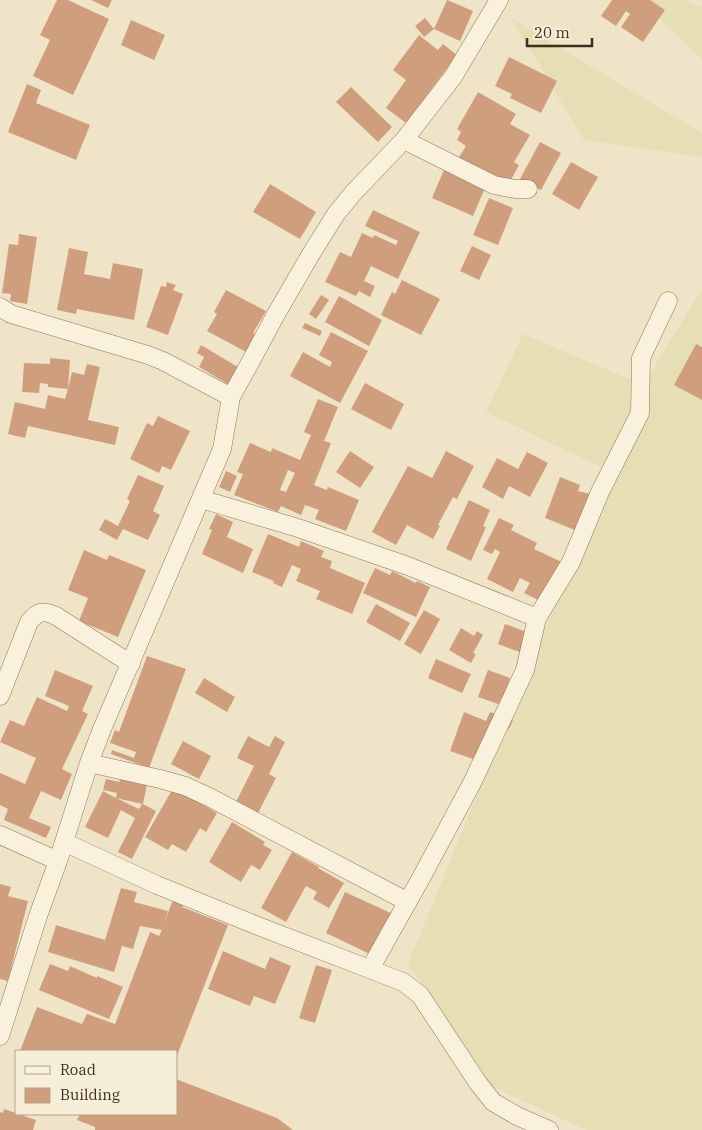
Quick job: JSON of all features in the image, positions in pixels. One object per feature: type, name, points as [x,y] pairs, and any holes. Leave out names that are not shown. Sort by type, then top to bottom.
[{"type":"street","points":[[0,1036],[89,763],[222,449],[231,397],[274,316],[336,214],[354,192],[404,140],[452,78],[499,0]]},
{"type":"street","points":[[404,140],[494,185],[515,189],[528,189]]},
{"type":"street","points":[[370,969],[472,783],[525,670],[536,618],[571,562],[600,492],[640,413],[641,358],[668,301]]},
{"type":"street","points":[[0,307],[11,314],[148,355],[231,397]]},
{"type":"street","points":[[201,499],[298,528],[408,566],[536,618]]},
{"type":"street","points":[[0,696],[29,622],[36,614],[46,612],[56,616],[130,664]]},
{"type":"street","points":[[89,763],[185,786],[408,902]]},
{"type":"street","points":[[0,835],[58,861]]},
{"type":"street","points":[[64,842],[157,884],[258,926],[403,982],[420,995],[478,1083],[493,1102],[517,1116],[549,1130]]},
{"type":"shaded area","points":[[640,0],[684,0],[702,7],[702,60]]},
{"type":"shaded area","points":[[511,18],[702,133],[702,157],[584,140]]},
{"type":"shaded area","points":[[702,289],[702,1130],[587,1130],[490,1086],[408,964],[609,471],[486,412],[523,334],[643,385]]},
{"type":"building","points":[[57,0],[68,0],[109,19],[73,95],[33,76],[50,40],[40,35]]},
{"type":"building","points":[[91,0],[112,0],[108,8]]},
{"type":"building","points":[[447,0],[473,11],[460,41],[434,29]]},
{"type":"building","points":[[612,0],[650,0],[665,10],[643,42],[621,27],[630,14],[626,11],[616,26],[601,16]]},
{"type":"building","points":[[425,18],[434,29],[424,37],[415,26]]},
{"type":"building","points":[[131,20],[165,35],[154,60],[121,45]]},
{"type":"building","points":[[419,35],[438,50],[443,44],[457,55],[406,123],[386,108],[406,80],[393,70]]},
{"type":"building","points":[[509,57],[557,81],[541,113],[510,98],[512,94],[495,86]]},
{"type":"building","points":[[27,84],[41,90],[36,103],[90,125],[76,160],[8,132]]},
{"type":"building","points":[[351,87],[392,127],[378,142],[336,102]]},
{"type":"building","points":[[478,92],[516,114],[510,124],[530,135],[514,162],[519,165],[508,185],[459,157],[466,146],[457,140],[461,132],[457,129]]},
{"type":"building","points":[[540,142],[561,153],[541,190],[520,179]]},
{"type":"building","points":[[571,162],[598,177],[579,210],[552,194]]},
{"type":"building","points":[[446,165],[487,183],[473,216],[432,198]]},
{"type":"building","points":[[270,184],[316,212],[300,239],[253,212]]},
{"type":"building","points":[[489,198],[513,208],[498,245],[473,235]]},
{"type":"building","points":[[373,210],[420,232],[398,279],[371,266],[364,281],[375,286],[370,297],[359,291],[356,296],[325,282],[340,252],[351,257],[362,233],[373,238],[374,235],[396,245],[398,241],[365,226]]},
{"type":"building","points":[[19,234],[37,237],[27,304],[10,301],[11,294],[2,293],[9,244],[18,245]]},
{"type":"building","points":[[472,246],[491,255],[479,280],[460,271]]},
{"type":"building","points":[[69,248],[88,252],[84,274],[110,279],[113,263],[143,269],[134,320],[77,309],[76,314],[57,310]]},
{"type":"building","points":[[402,280],[440,299],[421,335],[381,315],[392,292],[395,294]]},
{"type":"building","points":[[167,282],[176,285],[173,290],[183,294],[168,335],[146,327],[161,286],[166,287]]},
{"type":"building","points":[[226,290],[266,311],[253,333],[258,335],[248,353],[207,331],[217,314],[214,312]]},
{"type":"building","points":[[321,295],[329,300],[316,319],[309,314]]},
{"type":"building","points":[[339,296],[382,320],[369,346],[325,322]]},
{"type":"building","points":[[305,323],[322,331],[320,336],[302,328]]},
{"type":"building","points":[[331,332],[368,351],[340,403],[290,376],[303,352],[330,367],[332,362],[319,355]]},
{"type":"building","points":[[696,344],[702,347],[702,400],[674,385]]},
{"type":"building","points":[[201,345],[243,370],[233,387],[199,367],[204,357],[197,353]]},
{"type":"building","points":[[50,358],[70,360],[68,389],[48,387],[48,384],[40,383],[39,393],[22,392],[24,363],[50,364]]},
{"type":"building","points":[[87,364],[100,367],[88,420],[119,427],[115,445],[28,426],[25,438],[8,434],[15,402],[45,409],[48,395],[65,399],[72,372],[84,375]]},
{"type":"building","points":[[365,383],[404,404],[391,430],[351,409]]},
{"type":"building","points":[[318,399],[338,407],[324,441],[331,443],[314,485],[327,490],[328,487],[359,500],[346,531],[315,519],[319,510],[305,505],[301,515],[281,506],[278,512],[234,495],[243,474],[237,472],[250,443],[271,452],[272,448],[300,460],[311,435],[304,432]],"holes":[[[288,470],[295,473],[286,492],[280,490]]]},
{"type":"building","points":[[158,416],[190,431],[171,470],[162,466],[159,473],[130,459],[147,423],[153,426]]},
{"type":"building","points":[[350,451],[374,467],[360,488],[336,472]]},
{"type":"building","points":[[446,451],[474,466],[457,499],[453,497],[438,525],[440,526],[433,539],[407,525],[396,545],[372,532],[408,466],[432,478]]},
{"type":"building","points":[[527,452],[548,463],[530,497],[509,486],[503,499],[482,487],[497,458],[518,469]]},
{"type":"building","points":[[226,471],[237,476],[230,492],[219,487]]},
{"type":"building","points":[[138,475],[164,486],[153,511],[160,515],[148,540],[123,529],[117,540],[99,530],[105,519],[118,526],[130,501],[127,499]]},
{"type":"building","points":[[560,477],[580,485],[578,491],[594,495],[580,532],[545,518]]},
{"type":"building","points":[[469,500],[490,510],[483,526],[486,527],[471,561],[446,549]]},
{"type":"building","points":[[216,514],[233,522],[227,537],[253,549],[243,573],[202,554],[212,530],[209,529]]},
{"type":"building","points":[[499,518],[514,525],[511,530],[537,543],[534,549],[566,564],[542,602],[524,593],[530,583],[520,578],[513,592],[487,579],[500,552],[495,549],[492,554],[483,550]]},
{"type":"building","points":[[268,534],[299,547],[301,541],[324,551],[321,557],[332,561],[330,568],[365,583],[352,614],[316,599],[320,591],[296,581],[301,569],[292,565],[282,587],[273,583],[274,581],[252,572]]},
{"type":"building","points":[[84,550],[107,560],[109,555],[146,570],[118,637],[79,621],[88,598],[68,590]]},
{"type":"building","points":[[375,568],[390,575],[392,571],[416,583],[417,581],[430,587],[416,617],[363,593]]},
{"type":"building","points":[[376,604],[410,623],[400,641],[366,622]]},
{"type":"building","points":[[424,610],[440,619],[421,654],[404,644]]},
{"type":"building","points":[[505,624],[540,637],[533,657],[498,644]]},
{"type":"building","points":[[461,628],[474,636],[477,631],[483,635],[473,653],[476,654],[471,663],[449,650]]},
{"type":"building","points":[[147,656],[186,669],[149,768],[111,754],[112,750],[134,758],[136,752],[110,743],[115,730],[119,732]]},
{"type":"building","points":[[436,659],[471,674],[462,693],[428,678]]},
{"type":"building","points":[[55,670],[93,686],[82,711],[88,714],[62,769],[72,774],[61,800],[41,791],[29,818],[51,827],[46,838],[4,820],[8,809],[0,805],[0,773],[25,784],[36,758],[0,742],[10,720],[24,726],[37,697],[67,711],[69,706],[45,696]]},
{"type":"building","points":[[488,670],[510,678],[501,705],[478,697]]},
{"type":"building","points":[[204,678],[235,697],[227,712],[195,693]]},
{"type":"building","points":[[464,712],[486,721],[490,712],[513,720],[509,729],[504,727],[490,765],[450,751]]},
{"type":"building","points":[[248,736],[269,747],[275,736],[285,742],[269,774],[276,778],[257,815],[235,804],[254,766],[237,758]]},
{"type":"building","points":[[183,741],[211,756],[199,779],[171,764]]},
{"type":"building","points":[[121,778],[147,785],[143,804],[156,811],[132,859],[118,852],[135,818],[121,810],[108,838],[85,827],[103,791],[116,798],[117,793],[103,790],[106,779],[119,782]],"holes":[[[116,798],[142,804],[139,809]]]},
{"type":"building","points":[[172,790],[186,795],[217,813],[206,832],[200,828],[186,852],[172,844],[168,850],[145,837]]},
{"type":"building","points":[[232,822],[265,842],[263,845],[272,850],[260,870],[251,865],[241,882],[209,862]]},
{"type":"building","points":[[292,852],[344,883],[329,908],[313,899],[317,892],[306,886],[286,922],[261,908]]},
{"type":"building","points":[[0,884],[11,887],[8,896],[28,901],[8,981],[0,979]]},
{"type":"building","points":[[121,888],[137,892],[134,902],[168,911],[164,923],[173,900],[184,904],[182,907],[228,925],[178,1053],[178,1050],[20,1050],[37,1007],[82,1024],[87,1014],[115,1024],[150,932],[159,936],[162,930],[140,926],[133,949],[122,946],[114,972],[48,952],[56,925],[105,940]]},
{"type":"building","points":[[345,892],[395,915],[376,957],[326,933]]},
{"type":"building","points":[[223,951],[265,969],[270,957],[291,966],[275,1004],[254,996],[250,1006],[208,989]]},
{"type":"building","points":[[50,964],[68,971],[70,966],[123,987],[109,1019],[39,990]]},
{"type":"building","points":[[316,965],[332,970],[315,1023],[299,1018]]},
{"type":"building","points":[[178,1080],[277,1118],[293,1130],[95,1130],[95,1127],[77,1120],[80,1115],[178,1115]]},
{"type":"building","points":[[4,1109],[15,1113],[15,1115],[36,1120],[33,1130],[0,1130],[0,1112],[3,1113]]}]
